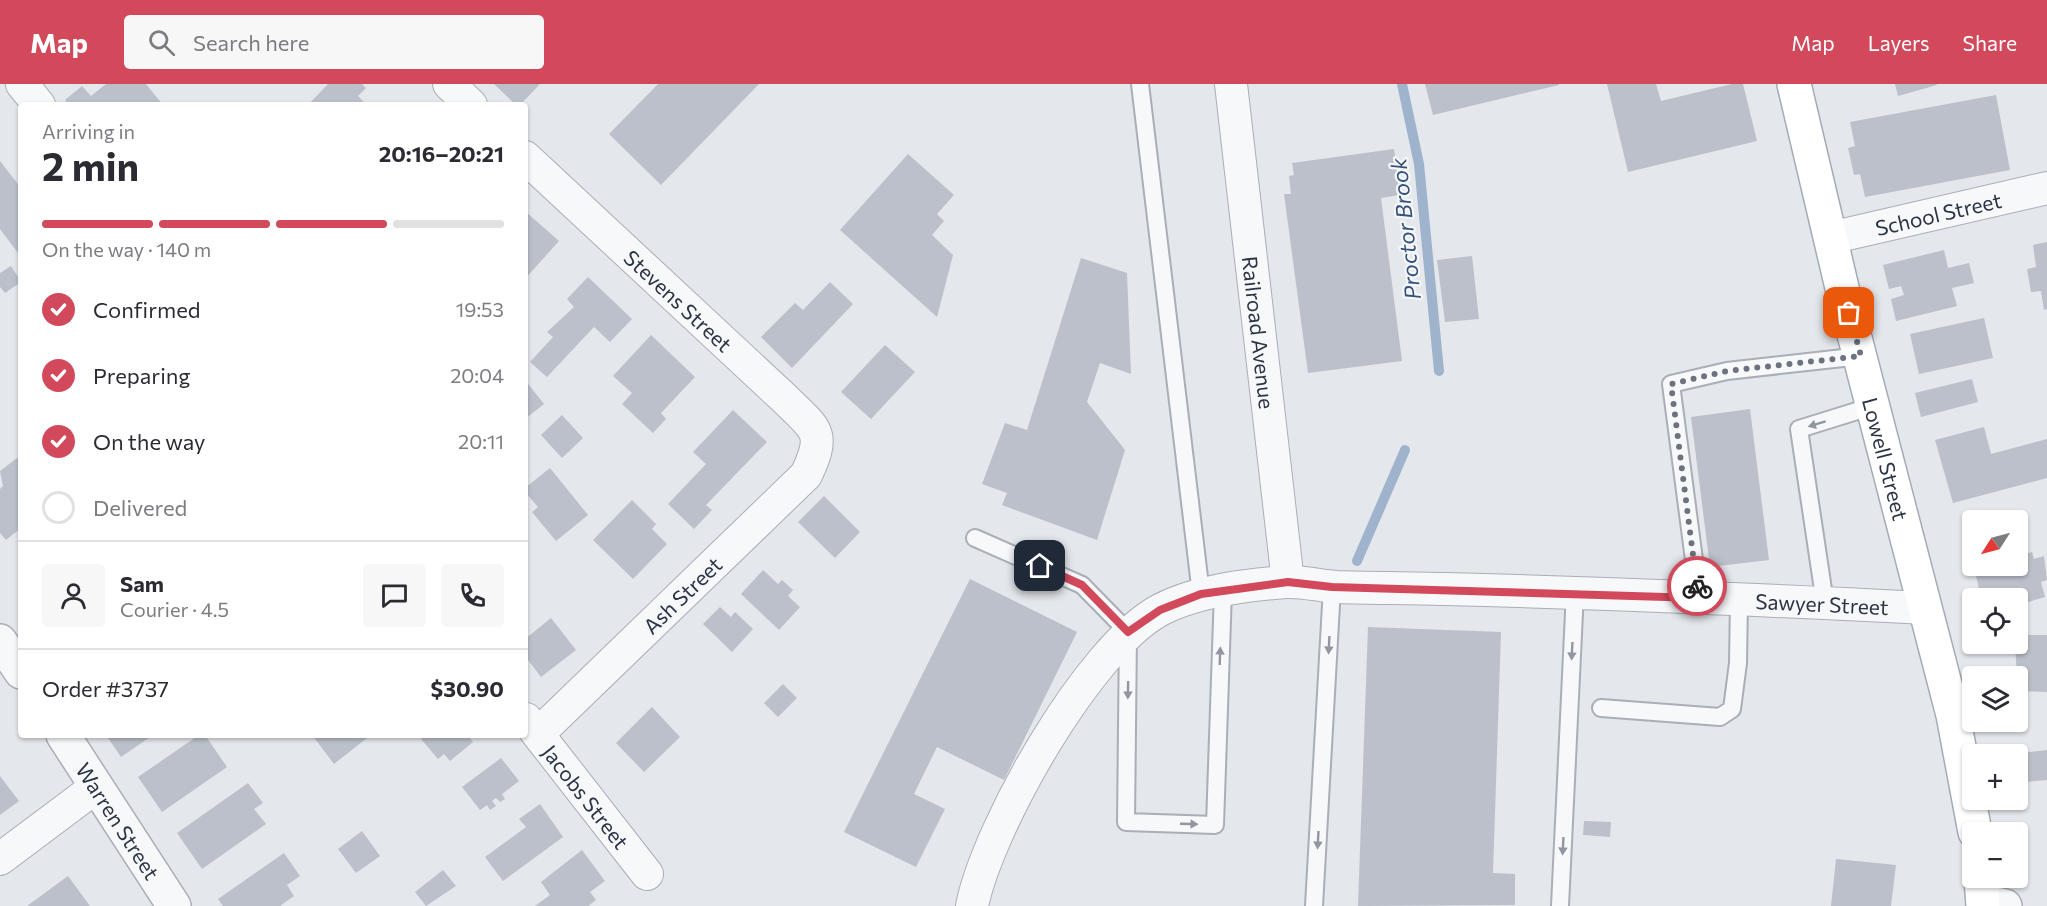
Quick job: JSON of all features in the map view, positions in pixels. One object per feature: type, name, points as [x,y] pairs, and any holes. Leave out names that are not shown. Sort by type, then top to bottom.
[{"type":"main road","name":"Lowell Street","points":[[1794,84],[1830,238],[1953,715],[1973,822]]},
{"type":"street","points":[[22,84],[37,102]]},
{"type":"street","points":[[449,84],[468,102]]},
{"type":"street","name":"Railroad Avenue","points":[[1231,84],[1288,582]]},
{"type":"street","name":"Stevens Street","points":[[528,161],[812,427],[819,442],[818,451]]},
{"type":"street","name":"School Street","points":[[1830,238],[2047,188]]},
{"type":"street","name":"Ash Street","points":[[531,726],[806,475],[818,451]]},
{"type":"street","name":"Sawyer Street","points":[[972,906],[998,830],[1056,724],[1097,668],[1128,632],[1160,610],[1212,593],[1288,582],[1332,587],[1575,592],[1925,608]]},
{"type":"street","points":[[0,641],[18,668]]},
{"type":"street","name":"Jacobs Street","points":[[531,726],[647,874]]},
{"type":"street","name":"Warren Street","points":[[65,738],[174,906]]},
{"type":"street","points":[[0,859],[96,787]]},
{"type":"lane","points":[[975,538],[1082,585],[1128,632],[1126,822],[1215,825],[1212,593],[1140,84]]},
{"type":"lane","points":[[1699,598],[1671,384],[1727,371],[1861,356]]},
{"type":"lane","points":[[1825,603],[1799,429],[1873,406]]},
{"type":"lane","points":[[1314,906],[1332,587]]},
{"type":"lane","points":[[1560,906],[1575,592]]},
{"type":"lane","points":[[1601,708],[1720,717],[1732,709],[1738,663],[1739,600]]},
{"type":"building","points":[[106,84],[146,84],[161,102],[67,102],[65,100],[82,86],[91,96]]},
{"type":"building","points":[[328,84],[362,84],[366,88],[358,96],[364,102],[311,102]]},
{"type":"building","points":[[494,84],[540,84],[523,102],[513,102]]},
{"type":"building","points":[[658,84],[759,84],[661,185],[609,134]]},
{"type":"building","points":[[1425,84],[1559,84],[1559,85],[1433,115]]},
{"type":"building","points":[[1607,84],[1656,84],[1661,101],[1732,84],[1743,84],[1757,141],[1628,172]]},
{"type":"building","points":[[1895,84],[1936,84],[1937,85],[1898,96]]},
{"type":"building","points":[[1996,95],[2010,170],[1865,197],[1860,174],[1854,175],[1848,148],[1855,146],[1850,122]]},
{"type":"building","points":[[1394,149],[1400,195],[1381,198],[1402,361],[1308,373],[1284,194],[1291,194],[1289,176],[1294,175],[1292,163]]},
{"type":"building","points":[[908,154],[954,195],[937,214],[944,221],[932,235],[953,255],[937,317],[840,230]]},
{"type":"building","points":[[0,161],[18,184],[18,253],[0,229]]},
{"type":"building","points":[[528,214],[559,241],[528,276]]},
{"type":"building","points":[[2047,242],[2047,309],[2044,310],[2041,291],[2031,292],[2027,269],[2036,267],[2033,245]]},
{"type":"building","points":[[1944,250],[1948,268],[1969,263],[1974,283],[1952,288],[1957,306],[1896,321],[1891,299],[1904,295],[1901,286],[1889,289],[1883,265]]},
{"type":"building","points":[[1472,256],[1479,319],[1445,322],[1437,260]]},
{"type":"building","points":[[1081,258],[1127,273],[1131,374],[1100,363],[1087,402],[1125,450],[1097,540],[1002,505],[1007,493],[982,484],[1005,423],[1027,430]]},
{"type":"building","points":[[11,266],[18,277],[18,284],[5,293],[0,287],[0,273]]},
{"type":"building","points":[[588,277],[632,319],[610,342],[594,327],[547,377],[530,362],[553,337],[547,332],[574,307],[567,299]]},
{"type":"building","points":[[830,282],[853,304],[792,368],[761,337],[795,303],[803,310]]},
{"type":"building","points":[[1984,318],[1993,358],[1919,374],[1910,334]]},
{"type":"building","points":[[651,335],[695,377],[661,413],[666,419],[653,433],[622,404],[632,393],[613,376]]},
{"type":"building","points":[[885,345],[915,372],[871,419],[841,392]]},
{"type":"building","points":[[1972,379],[1978,402],[1921,417],[1915,393]]},
{"type":"building","points":[[528,384],[544,404],[528,417]]},
{"type":"building","points":[[1750,409],[1769,560],[1710,567],[1691,417]]},
{"type":"building","points":[[733,410],[767,442],[706,505],[712,510],[694,529],[668,504],[706,464],[693,452]]},
{"type":"building","points":[[562,415],[583,438],[562,458],[541,435]]},
{"type":"building","points":[[1984,427],[1991,454],[2047,439],[2047,478],[1953,503],[1935,440]]},
{"type":"building","points":[[18,459],[18,530],[6,540],[0,533],[0,489],[3,486],[0,471]]},
{"type":"building","points":[[550,468],[588,515],[556,541],[532,512],[538,507],[528,495],[528,486]]},
{"type":"building","points":[[824,496],[860,532],[835,558],[798,522]]},
{"type":"building","points":[[632,500],[656,524],[652,529],[667,544],[633,579],[593,540]]},
{"type":"building","points":[[2032,552],[2034,559],[2044,556],[2047,580],[2041,582],[2045,597],[2028,602],[2028,588],[1979,588],[1976,576],[2028,576],[2028,553]]},
{"type":"building","points":[[763,570],[778,584],[782,580],[793,590],[788,596],[800,607],[779,630],[741,594]]},
{"type":"building","points":[[970,579],[1077,632],[1004,780],[937,747],[914,794],[945,809],[916,867],[844,832]]},
{"type":"building","points":[[720,607],[731,617],[735,612],[753,629],[732,652],[703,624]]},
{"type":"building","points":[[551,618],[576,650],[541,677],[528,660],[528,637]]},
{"type":"building","points":[[1368,627],[1501,632],[1493,873],[1515,874],[1515,905],[1358,906]]},
{"type":"building","points":[[2028,635],[2047,635],[2047,692],[2028,691],[2028,666],[2016,666],[2016,654],[2028,654]]},
{"type":"building","points":[[783,684],[797,698],[778,717],[764,703]]},
{"type":"building","points":[[652,707],[680,737],[644,772],[616,743]]},
{"type":"building","points":[[108,738],[149,738],[121,757]]},
{"type":"building","points":[[195,738],[207,738],[227,767],[162,812],[138,777]]},
{"type":"building","points":[[314,738],[367,738],[334,764]]},
{"type":"building","points":[[470,738],[473,742],[450,761],[444,754],[438,759],[421,739]]},
{"type":"building","points":[[2047,750],[2047,780],[2028,782],[2028,752]]},
{"type":"building","points":[[501,758],[519,781],[502,794],[505,799],[500,802],[496,798],[492,801],[496,806],[490,810],[487,805],[480,810],[462,787]]},
{"type":"building","points":[[0,776],[19,801],[0,815]]},
{"type":"building","points":[[248,783],[263,803],[254,809],[266,824],[202,869],[177,833]]},
{"type":"building","points":[[540,804],[563,837],[503,881],[485,857],[526,827],[519,819]]},
{"type":"building","points":[[1584,821],[1611,822],[1610,837],[1583,835]]},
{"type":"building","points":[[362,831],[380,856],[356,873],[338,849]]},
{"type":"building","points":[[582,850],[605,881],[590,892],[596,900],[588,906],[535,906],[550,895],[541,882]]},
{"type":"building","points":[[284,853],[300,876],[287,885],[294,896],[280,906],[223,906],[218,899]]},
{"type":"building","points":[[1836,859],[1896,865],[1891,906],[1831,906]]},
{"type":"building","points":[[443,870],[456,886],[426,906],[415,892]]},
{"type":"building","points":[[68,876],[90,906],[27,906]]},
{"type":"waterway","name":"Proctor Brook","points":[[1402,84],[1419,164],[1439,371]]},
{"type":"waterway","name":"Proctor Brook","points":[[1357,561],[1405,450]]},
{"type":"way so far","points":[[1697,586],[1671,384],[1727,371],[1861,356],[1849,313]]},
{"type":"route","points":[[1040,566],[1082,585],[1128,632],[1160,610],[1201,594],[1288,582],[1332,587],[1579,592],[1699,598],[1697,586]]}]
